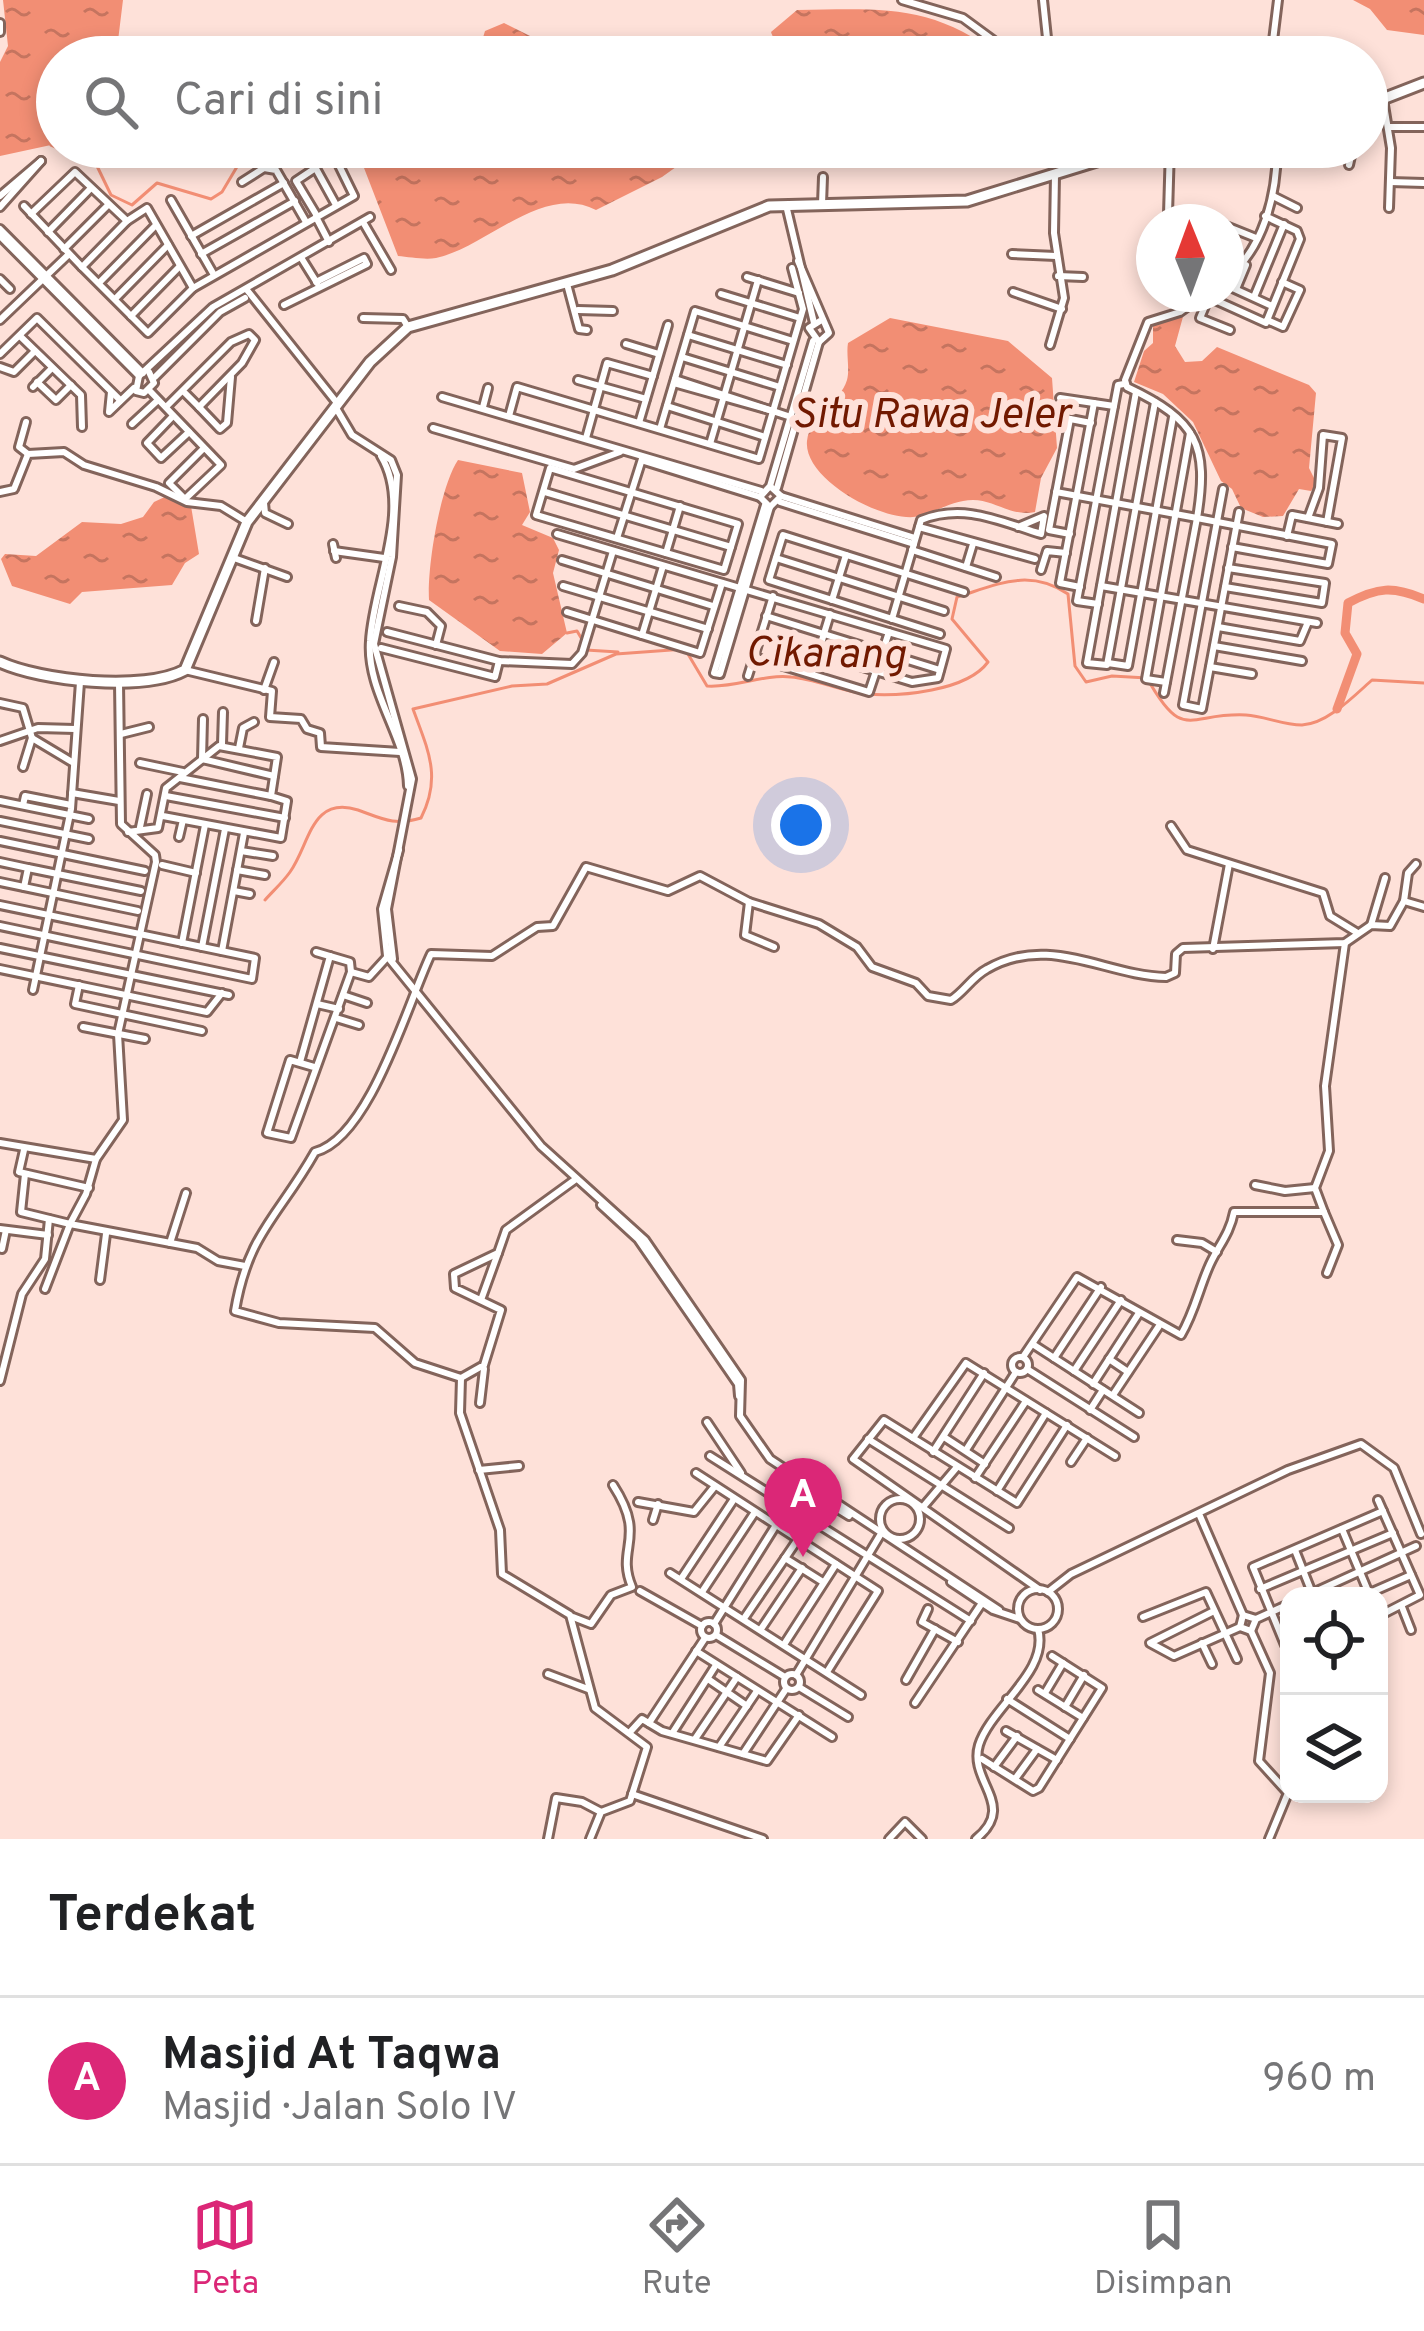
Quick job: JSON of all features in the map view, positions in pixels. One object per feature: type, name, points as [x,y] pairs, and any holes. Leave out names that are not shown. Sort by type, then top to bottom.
[{"type":"street","points":[[902,0],[963,17],[988,36]]},
{"type":"street","points":[[1043,0],[1047,36]]},
{"type":"street","points":[[1274,36],[1278,0]]},
{"type":"street","points":[[1388,97],[1424,82]]},
{"type":"street","points":[[1389,208],[1388,127],[1424,127]]},
{"type":"street","points":[[0,196],[36,165]]},
{"type":"street","points":[[0,207],[36,167]]},
{"type":"street","points":[[242,182],[268,168],[286,184],[306,222]]},
{"type":"street","points":[[24,206],[148,333],[193,288],[356,192],[342,168]]},
{"type":"street","points":[[1050,345],[1061,309],[1056,256],[1059,168]]},
{"type":"street","points":[[185,670],[247,522],[370,362],[408,327],[449,312],[567,284],[752,211],[786,205],[967,201],[1077,168]]},
{"type":"street","points":[[1168,204],[1169,168]]},
{"type":"street","points":[[1244,268],[1273,196],[1275,168]]},
{"type":"street","points":[[191,236],[314,169],[335,205]]},
{"type":"street","points":[[32,214],[73,172],[127,221]]},
{"type":"street","points":[[822,204],[823,177]]},
{"type":"street","points":[[296,181],[329,242]]},
{"type":"street","points":[[1390,182],[1424,182]]},
{"type":"street","points":[[48,232],[91,188]]},
{"type":"street","points":[[1273,196],[1297,208]]},
{"type":"street","points":[[171,200],[214,275]]},
{"type":"street","points":[[201,254],[295,201]]},
{"type":"street","points":[[0,320],[109,205]]},
{"type":"street","points":[[509,416],[517,387],[759,459],[800,318],[786,205]]},
{"type":"street","points":[[82,267],[145,207],[193,288]]},
{"type":"street","points":[[1265,216],[1298,231],[1300,239],[1267,320]]},
{"type":"street","points":[[110,392],[107,415],[213,308],[367,219],[391,270]]},
{"type":"street","points":[[1254,297],[1284,224]]},
{"type":"street","points":[[99,283],[157,225]]},
{"type":"street","points":[[0,233],[147,375],[149,390],[166,407],[220,465],[185,499],[169,483],[204,448]]},
{"type":"street","points":[[1244,233],[1256,238]]},
{"type":"street","points":[[115,299],[168,245]]},
{"type":"street","points":[[1012,254],[1056,256]]},
{"type":"street","points":[[284,305],[318,284],[364,258],[368,263],[318,284]]},
{"type":"street","points":[[302,259],[318,284]]},
{"type":"street","points":[[717,674],[767,506],[777,493],[816,341],[829,333],[817,322],[795,264]]},
{"type":"street","points":[[131,316],[180,266]]},
{"type":"street","points":[[1058,276],[1083,277]]},
{"type":"street","points":[[747,277],[799,293]]},
{"type":"street","points":[[710,444],[758,280]]},
{"type":"street","points":[[1,281],[10,289]]},
{"type":"street","points":[[1238,312],[1283,327],[1300,290],[1282,282]]},
{"type":"street","points":[[567,284],[578,310],[579,328],[587,330]]},
{"type":"street","points":[[1013,292],[1061,309]]},
{"type":"street","points":[[245,293],[338,406],[352,435],[381,455],[392,479],[388,561],[369,644],[409,789]]},
{"type":"street","points":[[1244,293],[1273,306]]},
{"type":"street","points":[[721,294],[800,318]]},
{"type":"street","points":[[578,310],[614,311]]},
{"type":"street","points":[[660,430],[695,311],[794,341]]},
{"type":"street","points":[[1125,384],[1148,322],[1180,312]]},
{"type":"street","points":[[1201,312],[1200,318],[1230,330]]},
{"type":"street","points":[[0,355],[38,318],[120,400]]},
{"type":"street","points":[[363,318],[403,319],[408,327]]},
{"type":"street","points":[[816,341],[809,328],[817,322]]},
{"type":"street","points":[[639,423],[668,326]]},
{"type":"street","points":[[166,407],[231,342],[249,334],[255,340],[231,375],[199,407]]},
{"type":"street","points":[[688,335],[787,365]]},
{"type":"street","points":[[20,336],[81,395]]},
{"type":"street","points":[[626,344],[659,354]]},
{"type":"street","points":[[0,367],[14,372],[34,351]]},
{"type":"street","points":[[682,357],[780,387]]},
{"type":"street","points":[[586,438],[608,363],[653,376]]},
{"type":"street","points":[[52,368],[35,385],[56,400],[70,385]]},
{"type":"street","points":[[184,392],[220,429],[227,423],[231,375]]},
{"type":"street","points":[[82,427],[81,395],[96,379]]},
{"type":"street","points":[[578,380],[646,399]]},
{"type":"street","points":[[674,381],[794,418]]},
{"type":"street","points":[[1098,604],[1077,602],[1118,385],[1125,384],[1155,402],[1190,433],[1205,469],[1164,693]]},
{"type":"street","points":[[134,388],[149,390]]},
{"type":"street","points":[[482,408],[488,388]]},
{"type":"street","points":[[1136,392],[1087,663],[1127,666],[1173,417]]},
{"type":"street","points":[[442,397],[761,494],[777,493],[996,577]]},
{"type":"street","points":[[1060,398],[1114,406]]},
{"type":"street","points":[[132,424],[158,400]]},
{"type":"street","points":[[1108,662],[1155,402]]},
{"type":"street","points":[[1080,587],[1060,583],[1094,403]]},
{"type":"street","points":[[667,406],[765,437]]},
{"type":"street","points":[[173,416],[147,443],[161,458],[189,432]]},
{"type":"street","points":[[1060,417],[1091,423]]},
{"type":"street","points":[[1070,419],[1049,530],[1070,534]]},
{"type":"street","points":[[26,422],[20,448],[28,454],[73,454],[84,465],[188,502],[221,506],[247,522]]},
{"type":"street","points":[[433,428],[574,469],[620,452]]},
{"type":"street","points":[[1166,682],[1146,679],[1190,433]]},
{"type":"street","points":[[1308,518],[1318,488],[1323,435],[1342,438],[1327,522]]},
{"type":"street","points":[[0,492],[14,489],[28,454]]},
{"type":"street","points":[[617,538],[642,459]]},
{"type":"street","points":[[550,468],[738,524],[724,570],[536,514],[543,491],[550,468]]},
{"type":"street","points":[[1223,489],[1183,705],[1202,709],[1239,512]]},
{"type":"street","points":[[543,491],[731,547]]},
{"type":"street","points":[[1056,493],[1332,544],[1328,563],[1232,548]]},
{"type":"street","points":[[761,494],[767,506]]},
{"type":"street","points":[[260,503],[267,503],[266,513],[288,524]]},
{"type":"street","points":[[666,553],[680,506]]},
{"type":"street","points":[[920,524],[963,510],[1018,527]]},
{"type":"street","points":[[1287,536],[1292,515],[1338,524]]},
{"type":"street","points":[[892,619],[920,524]]},
{"type":"street","points":[[920,524],[973,544],[1035,559]]},
{"type":"street","points":[[557,534],[946,649],[933,680],[912,682],[760,636]]},
{"type":"street","points":[[940,634],[769,580],[783,535],[964,592]]},
{"type":"street","points":[[966,567],[973,544]]},
{"type":"street","points":[[387,632],[499,661],[572,664],[582,653],[614,551]]},
{"type":"street","points":[[1041,570],[1047,551],[1066,554]]},
{"type":"street","points":[[334,552],[388,561]]},
{"type":"street","points":[[832,600],[846,555]]},
{"type":"street","points":[[234,558],[287,577]]},
{"type":"street","points":[[776,558],[944,611]]},
{"type":"street","points":[[562,560],[715,606]]},
{"type":"street","points":[[643,635],[663,566]]},
{"type":"street","points":[[256,621],[265,568]]},
{"type":"street","points":[[1225,587],[1322,603],[1325,583],[1228,568]]},
{"type":"street","points":[[567,613],[700,653],[722,584]]},
{"type":"street","points":[[563,586],[708,629]]},
{"type":"street","points":[[1101,586],[1312,622],[1300,641],[1217,627]]},
{"type":"street","points":[[748,676],[772,596]]},
{"type":"street","points":[[399,606],[427,612],[441,626],[436,645]]},
{"type":"street","points":[[812,674],[830,614]]},
{"type":"street","points":[[766,616],[940,670]]},
{"type":"street","points":[[754,657],[869,692],[889,632]]},
{"type":"street","points":[[1214,646],[1302,662]]},
{"type":"street","points":[[381,648],[495,677],[499,661]]},
{"type":"street","points":[[0,662],[43,677],[81,679],[170,677],[185,670],[273,692],[270,718],[302,719],[307,729],[320,734],[321,747],[400,752]]},
{"type":"street","points":[[264,691],[274,662]]},
{"type":"street","points":[[1210,667],[1252,674]]},
{"type":"street","points":[[379,677],[411,766],[404,830],[387,909],[391,956],[573,1178],[630,1228],[740,1387],[737,1417],[772,1467],[999,1610]]},
{"type":"street","points":[[45,1289],[96,1159],[123,1120],[118,1034],[156,859],[121,824],[119,678]]},
{"type":"street","points":[[33,990],[70,815],[81,679]]},
{"type":"street","points":[[0,703],[23,708],[30,734],[23,767]]},
{"type":"street","points":[[221,746],[223,712]]},
{"type":"street","points":[[202,760],[203,719]]},
{"type":"street","points":[[239,749],[243,728],[254,722]]},
{"type":"street","points":[[121,734],[149,727]]},
{"type":"street","points":[[0,741],[75,729]]},
{"type":"street","points":[[30,734],[73,763]]},
{"type":"street","points":[[170,785],[221,746],[276,756],[271,796]]},
{"type":"street","points":[[202,760],[274,776]]},
{"type":"street","points":[[140,763],[286,799],[281,838],[163,815]]},
{"type":"street","points":[[150,779],[152,765]]},
{"type":"street","points":[[128,832],[140,827],[157,829],[172,770]]},
{"type":"street","points":[[72,793],[119,801]]},
{"type":"street","points":[[140,827],[146,794]]},
{"type":"street","points":[[23,805],[25,796],[71,805]]},
{"type":"street","points":[[166,796],[284,818]]},
{"type":"street","points":[[0,800],[89,819]]},
{"type":"street","points":[[179,837],[183,820]]},
{"type":"street","points":[[0,821],[89,839]]},
{"type":"street","points":[[109,828],[121,824]]},
{"type":"street","points":[[182,943],[205,825]]},
{"type":"street","points":[[1171,826],[1187,850],[1323,893],[1330,916],[1356,932]]},
{"type":"street","points":[[202,947],[225,829]]},
{"type":"street","points":[[222,951],[244,833]]},
{"type":"street","points":[[0,842],[145,871]]},
{"type":"street","points":[[241,851],[273,856]]},
{"type":"street","points":[[0,862],[141,891]]},
{"type":"street","points":[[1213,949],[1229,864]]},
{"type":"street","points":[[1327,1274],[1338,1245],[1315,1188],[1329,1150],[1325,1086],[1345,943],[1371,925],[1390,926],[1404,901],[1408,873],[1415,864]]},
{"type":"street","points":[[162,865],[196,873]]},
{"type":"street","points":[[484,1365],[461,1378],[415,1363],[375,1328],[279,1324],[237,1312],[245,1266],[254,1239],[289,1200],[314,1154],[330,1148],[373,1089],[431,954],[492,956],[537,928],[553,926],[586,867],[668,891],[700,875],[748,902],[812,921],[857,946],[877,970],[916,983],[928,996],[947,999],[989,968],[1024,957],[1097,960],[1162,977],[1175,973],[1180,949],[1345,943]]},
{"type":"street","points":[[24,887],[28,868]]},
{"type":"street","points":[[174,884],[177,869]]},
{"type":"street","points":[[238,870],[265,875]]},
{"type":"street","points":[[1371,925],[1385,878]]},
{"type":"street","points":[[0,882],[138,911]]},
{"type":"street","points":[[233,890],[250,894]]},
{"type":"street","points":[[1404,901],[1424,907]]},
{"type":"street","points":[[748,902],[745,934],[774,947]]},
{"type":"street","points":[[0,905],[255,958],[252,979],[0,926]]},
{"type":"street","points":[[0,949],[225,994],[208,1012],[0,969]]},
{"type":"street","points":[[314,1067],[286,1140],[267,1133],[290,1060],[321,1065],[351,972],[350,962],[316,952]]},
{"type":"street","points":[[300,1063],[330,956]]},
{"type":"street","points":[[351,972],[369,977],[391,956]]},
{"type":"street","points":[[79,985],[75,1004],[202,1031]]},
{"type":"street","points":[[343,994],[367,1003]]},
{"type":"street","points":[[317,1004],[359,1024]]},
{"type":"street","points":[[83,1027],[145,1040]]},
{"type":"street","points":[[0,1144],[96,1159]]},
{"type":"street","points":[[24,1150],[17,1170],[88,1188]]},
{"type":"street","points":[[26,1174],[20,1210],[106,1234],[170,1243],[245,1266]]},
{"type":"street","points":[[482,1300],[506,1230],[573,1178]]},
{"type":"street","points":[[1255,1185],[1285,1191],[1315,1188]]},
{"type":"street","points":[[170,1243],[186,1193]]},
{"type":"street","points":[[1016,1372],[1014,1359],[1034,1345],[1077,1277],[1180,1335],[1202,1298],[1238,1210],[1290,1216],[1324,1212]]},
{"type":"street","points":[[0,1382],[22,1294],[43,1263],[49,1219]]},
{"type":"street","points":[[2,1249],[3,1230],[48,1235]]},
{"type":"street","points":[[100,1280],[106,1234]]},
{"type":"street","points":[[1177,1240],[1202,1243],[1217,1252]]},
{"type":"street","points":[[480,1403],[484,1365],[501,1310],[455,1288],[452,1278],[498,1253]]},
{"type":"street","points":[[1054,1358],[1101,1287]]},
{"type":"street","points":[[1074,1371],[1121,1300]]},
{"type":"street","points":[[1094,1384],[1139,1313]]},
{"type":"street","points":[[1113,1395],[1160,1326]]},
{"type":"street","points":[[1034,1345],[1139,1413]]},
{"type":"street","points":[[1023,1357],[1027,1369],[1134,1437]]},
{"type":"street","points":[[1109,1359],[1128,1372]]},
{"type":"street","points":[[914,1438],[961,1365],[984,1372],[1114,1456]]},
{"type":"street","points":[[966,1450],[1005,1386],[1016,1372],[1027,1369]]},
{"type":"street","points":[[933,1452],[984,1372]]},
{"type":"street","points":[[461,1378],[460,1412],[500,1530],[504,1577],[591,1624],[611,1595],[632,1587],[626,1565],[632,1518],[613,1485]]},
{"type":"street","points":[[1090,1410],[1103,1390]]},
{"type":"street","points":[[975,1478],[1026,1401]]},
{"type":"street","points":[[996,1492],[1046,1413]]},
{"type":"street","points":[[1038,1629],[1057,1615],[1057,1602],[854,1463],[880,1420],[1011,1502],[1020,1501],[1067,1425]]},
{"type":"street","points":[[706,1422],[748,1480]]},
{"type":"street","points":[[944,1438],[985,1464]]},
{"type":"street","points":[[1072,1462],[1087,1438]]},
{"type":"street","points":[[868,1439],[1009,1528]]},
{"type":"street","points":[[1020,1619],[1021,1598],[1044,1591],[1288,1470],[1361,1444],[1394,1468],[1422,1534],[1420,1549],[1329,1587]]},
{"type":"street","points":[[710,1456],[971,1621]]},
{"type":"street","points":[[479,1470],[519,1466]]},
{"type":"street","points":[[922,1507],[934,1499],[957,1467]]},
{"type":"street","points":[[697,1473],[859,1579],[878,1597],[827,1672]]},
{"type":"street","points":[[798,1496],[799,1482]]},
{"type":"street","points":[[638,1502],[697,1511],[715,1486]]},
{"type":"street","points":[[716,1635],[714,1624],[724,1605],[776,1525],[808,1488]]},
{"type":"street","points":[[681,1580],[734,1499]]},
{"type":"street","points":[[911,1500],[897,1499],[883,1508],[880,1523],[886,1537],[982,1603],[1038,1629]]},
{"type":"street","points":[[932,1513],[934,1499]]},
{"type":"street","points":[[886,1537],[904,1538],[916,1532],[920,1515],[911,1500]]},
{"type":"street","points":[[1378,1500],[1420,1596],[1388,1616]]},
{"type":"street","points":[[653,1520],[658,1504]]},
{"type":"street","points":[[1280,1634],[1253,1567],[1383,1511]]},
{"type":"street","points":[[702,1592],[755,1512]]},
{"type":"street","points":[[1200,1516],[1243,1615],[1240,1627]]},
{"type":"street","points":[[1342,1529],[1364,1587]]},
{"type":"street","points":[[1260,1589],[1394,1533]]},
{"type":"street","points":[[799,1687],[796,1675],[805,1659],[886,1537]]},
{"type":"street","points":[[745,1617],[798,1539]]},
{"type":"street","points":[[1295,1550],[1308,1587]]},
{"type":"street","points":[[785,1558],[824,1583]]},
{"type":"street","points":[[785,1643],[836,1564]]},
{"type":"street","points":[[761,1629],[802,1568]]},
{"type":"street","points":[[670,1573],[861,1695]]},
{"type":"street","points":[[1385,1587],[1411,1575]]},
{"type":"street","points":[[640,1591],[702,1626],[714,1624]]},
{"type":"street","points":[[1143,1617],[1202,1591],[1237,1659]]},
{"type":"street","points":[[915,1703],[982,1603]]},
{"type":"street","points":[[1402,1606],[1411,1630]]},
{"type":"street","points":[[1243,1615],[1256,1618],[1280,1608]]},
{"type":"street","points":[[928,1610],[921,1622],[958,1642]]},
{"type":"street","points":[[1214,1610],[1150,1641],[1170,1656],[1240,1627],[1251,1631],[1269,1666],[1260,1764],[1288,1793],[1269,1839]]},
{"type":"street","points":[[548,1839],[556,1798],[582,1802],[601,1812],[625,1805],[647,1751],[631,1732],[598,1711],[570,1615]]},
{"type":"street","points":[[1251,1631],[1256,1618]]},
{"type":"street","points":[[702,1626],[705,1637]]},
{"type":"street","points":[[906,1680],[935,1629]]},
{"type":"street","points":[[976,1839],[989,1824],[995,1804],[979,1764],[980,1744],[1038,1655],[1038,1629]]},
{"type":"street","points":[[649,1723],[705,1637],[716,1635],[785,1677],[796,1675]]},
{"type":"street","points":[[1202,1643],[1212,1664]]},
{"type":"street","points":[[696,1651],[832,1737]]},
{"type":"street","points":[[982,1759],[1036,1790],[1057,1760],[1102,1688],[1052,1656]]},
{"type":"street","points":[[1063,1663],[1041,1692],[1083,1718]]},
{"type":"street","points":[[671,1734],[716,1665]]},
{"type":"street","points":[[548,1674],[588,1689]]},
{"type":"street","points":[[1065,1707],[1084,1675]]},
{"type":"street","points":[[743,1754],[786,1689],[785,1677]]},
{"type":"street","points":[[694,1741],[737,1678]]},
{"type":"street","points":[[708,1679],[746,1706]]},
{"type":"street","points":[[786,1689],[799,1687],[848,1717]]},
{"type":"street","points":[[719,1747],[757,1691]]},
{"type":"street","points":[[1007,1700],[1070,1739]]},
{"type":"street","points":[[631,1732],[641,1719],[671,1734],[770,1760],[799,1715]]},
{"type":"street","points":[[1006,1731],[1057,1760]]},
{"type":"street","points":[[994,1767],[1017,1736]]},
{"type":"street","points":[[1015,1779],[1037,1749]]},
{"type":"street","points":[[632,1794],[763,1839]]},
{"type":"street","points":[[590,1839],[601,1812]]},
{"type":"street","points":[[889,1839],[905,1822],[922,1839]]},
{"type":"water","points":[[3,0],[123,0],[119,36],[36,36],[36,148],[0,156],[0,62],[8,46]]},
{"type":"water","points":[[1353,0],[1424,0],[1424,35],[1387,30],[1370,9]]},
{"type":"water","points":[[797,10],[880,10],[928,18],[970,36],[773,36],[771,32]]},
{"type":"water","points":[[504,23],[530,36],[483,36]]},
{"type":"water","points":[[364,168],[675,168],[596,210],[556,204],[455,252],[427,259],[398,256]]},
{"type":"water","name":"Situ Rawa Jeler","points":[[1184,313],[1175,346],[1185,362],[1202,361],[1217,347],[1309,385],[1316,393],[1309,468],[1317,484],[1311,491],[1299,489],[1283,516],[1263,517],[1241,508],[1232,489],[1221,481],[1193,422],[1163,394],[1134,382],[1144,351],[1153,343],[1153,324]]},
{"type":"water","name":"Situ Rawa Jeler","points":[[890,318],[1008,341],[1052,378],[1057,448],[1041,478],[1035,512],[973,500],[920,516],[888,514],[850,496],[818,470],[809,456],[809,432],[847,380],[848,343]]},
{"type":"water","points":[[458,460],[522,473],[530,512],[522,525],[553,538],[559,550],[553,573],[567,633],[542,654],[500,651],[429,600],[436,528]]},
{"type":"water","points":[[171,494],[191,506],[199,554],[185,563],[172,585],[82,592],[70,604],[12,586],[1,559],[5,554],[36,556],[82,522],[121,524],[143,517],[154,502]]},
{"type":"waterway","points":[[98,168],[111,195],[132,205],[157,183],[211,199],[222,192],[236,168]]},
{"type":"waterway","name":"Cikarang","points":[[265,900],[290,872],[314,825],[330,809],[342,807],[396,821],[421,818],[432,776],[413,709],[512,686],[547,684],[616,654],[685,649],[707,686],[781,677],[865,694],[932,690],[965,680],[988,662],[952,619],[957,597],[1027,580],[1068,594],[1075,666],[1086,682],[1112,676],[1147,678],[1179,718],[1246,715],[1302,725],[1330,715],[1372,680],[1424,683]]},
{"type":"waterway","points":[[1337,709],[1357,654],[1345,633],[1348,603],[1386,590],[1424,599]]},
{"type":"waterway","points":[[567,633],[577,631],[583,641]]},
{"type":"waterway","points":[[586,650],[618,652]]},
{"type":"place","name":"Masjid At Taqwa","points":[[803,1557]]}]
